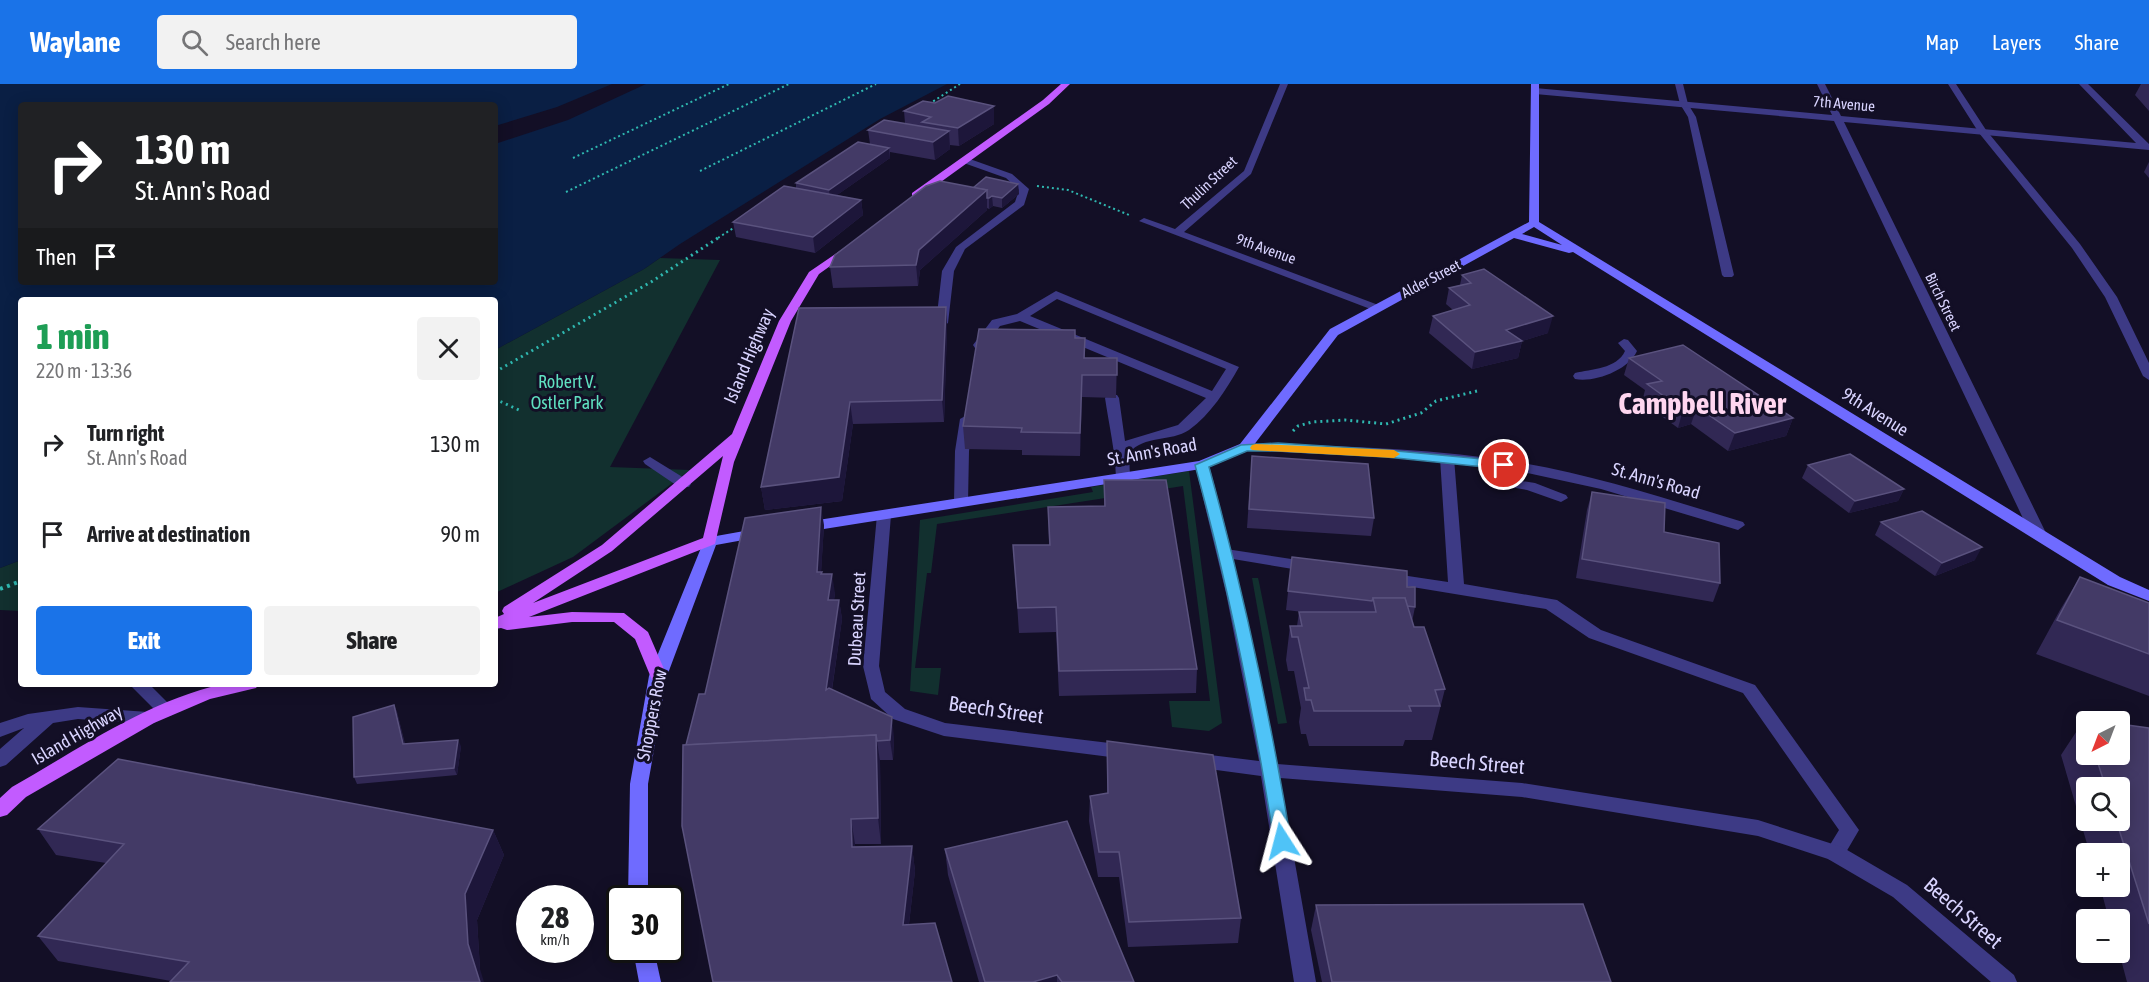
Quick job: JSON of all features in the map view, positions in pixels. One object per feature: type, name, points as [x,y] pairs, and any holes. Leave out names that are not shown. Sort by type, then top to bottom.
[{"type":"main road","points":[[905,204],[1046,102],[1066,84]]},
{"type":"main road","name":"Island Highway","points":[[710,541],[727,462],[785,321],[815,272],[861,238]]},
{"type":"main road","points":[[498,622],[607,548],[684,484],[739,433]]},
{"type":"main road","points":[[498,623],[710,541]]},
{"type":"main road","points":[[498,624],[572,617],[618,617],[642,636],[658,676]]},
{"type":"main road","name":"Island Highway","points":[[0,810],[19,792],[148,718],[206,694],[237,687]]},
{"type":"street","name":"Thulin Street","points":[[1177,233],[1248,172],[1284,84]]},
{"type":"street","points":[[1679,84],[1684,104],[1692,117],[1728,274]]},
{"type":"street","name":"Birch Street","points":[[1821,84],[2038,533]]},
{"type":"street","points":[[1952,84],[1982,131],[2076,246],[2106,290],[2149,376]]},
{"type":"street","points":[[2083,84],[2146,146]]},
{"type":"street","points":[[1534,223],[1535,87]]},
{"type":"street","name":"7th Avenue","points":[[1535,87],[1684,104],[2146,146]]},
{"type":"street","points":[[942,323],[948,271],[961,247],[1020,203],[1024,189],[1009,176],[964,160]]},
{"type":"street","name":"9th Avenue","points":[[1144,221],[1377,308]]},
{"type":"street","name":"9th Avenue","points":[[1534,223],[2114,581],[2149,596]]},
{"type":"street","name":"Alder Street","points":[[1245,447],[1334,332],[1534,223]]},
{"type":"street","name":"9th Avenue","points":[[1513,235],[1584,254]]},
{"type":"street","points":[[977,358],[979,346],[996,323],[1020,317],[1056,294],[1233,367],[1215,397],[1183,428],[1131,442],[1122,453]]},
{"type":"street","points":[[1020,317],[1122,366],[1215,397]]},
{"type":"street","points":[[1579,376],[1622,364],[1631,351],[1624,343]]},
{"type":"street","points":[[1112,398],[1117,438],[1122,453],[1123,477]]},
{"type":"street","points":[[961,502],[962,451],[969,404]]},
{"type":"street","name":"St. Ann's Road","points":[[710,541],[1202,465],[1245,447],[1447,458],[1504,465],[1564,476],[1738,525]]},
{"type":"street","points":[[1447,458],[1456,588]]},
{"type":"street","points":[[650,461],[684,484]]},
{"type":"street","points":[[1202,465],[1226,554],[1271,770],[1305,982]]},
{"type":"street","points":[[1504,465],[1509,483],[1530,486],[1561,498]]},
{"type":"street","name":"Dubeau Street","points":[[884,515],[871,666],[877,695],[899,714]]},
{"type":"street","name":"Shoppers Row","points":[[638,885],[639,784],[658,676],[710,541]]},
{"type":"street","points":[[1226,554],[1330,569]]},
{"type":"street","points":[[1376,576],[1551,604],[1595,634],[1749,689],[1849,830],[1835,853]]},
{"type":"street","points":[[141,687],[166,711]]},
{"type":"street","points":[[4,730],[39,719],[78,712],[148,718]]},
{"type":"street","name":"Beech Street","points":[[899,714],[944,729],[1145,754]]},
{"type":"street","points":[[0,760],[9,746],[39,719]]},
{"type":"street","name":"Beech Street","points":[[1180,758],[1271,770],[1534,792],[1758,828],[1835,853],[1900,891],[2006,982]]},
{"type":"street","points":[[646,963],[650,982]]},
{"type":"path","points":[[573,158],[729,84]]},
{"type":"path","points":[[566,192],[789,84]]},
{"type":"path","points":[[700,171],[876,84]]},
{"type":"path","points":[[924,107],[960,84]]},
{"type":"path","points":[[1021,187],[1043,186],[1068,190],[1144,221]]},
{"type":"path","points":[[498,370],[651,282],[743,222]]},
{"type":"path","points":[[1278,447],[1298,426],[1345,420],[1386,424],[1421,413],[1436,401],[1477,391]]},
{"type":"path","points":[[498,400],[519,410]]},
{"type":"path","points":[[0,589],[18,582]]},
{"type":"green space","name":"Robert V. Ostler Park","points":[[660,258],[720,260],[610,467],[690,470],[573,557],[498,592],[498,348],[644,269]]},
{"type":"green space","points":[[1189,471],[1222,723],[1209,731],[1172,727],[1169,701],[1210,701],[1183,486],[937,524],[931,573],[927,573],[915,668],[941,668],[938,695],[910,691],[920,520],[1093,492],[1091,487]]},
{"type":"green space","points":[[18,561],[18,611],[0,610],[0,568]]},
{"type":"green space","points":[[1252,578],[1258,578],[1259,582],[1287,723],[1278,724]]},
{"type":"water","points":[[0,84],[612,84],[557,107],[498,125],[498,102],[18,102],[18,285],[498,285],[498,143],[568,120],[646,84],[947,84],[880,119],[644,269],[498,348],[498,297],[18,297],[18,561],[0,568]]},
{"type":"building","points":[[948,96],[994,106],[958,128],[922,122],[931,117],[904,111],[923,101],[935,103]]},
{"type":"building","points":[[884,120],[949,131],[933,142],[868,130]]},
{"type":"building","points":[[858,142],[889,148],[829,190],[796,183]]},
{"type":"building","points":[[986,177],[1018,184],[1002,198],[992,196],[987,198],[987,190],[973,188]]},
{"type":"building","points":[[940,181],[987,190],[919,250],[916,265],[830,267],[835,255],[926,186]]},
{"type":"building","points":[[784,186],[861,200],[813,237],[733,222]]},
{"type":"building","points":[[1484,269],[1553,316],[1506,330],[1522,341],[1475,352],[1433,316],[1470,305],[1449,288],[1471,283],[1462,275]]},
{"type":"building","points":[[946,307],[942,400],[850,402],[839,477],[761,487],[799,308]]},
{"type":"building","points":[[979,329],[1075,330],[1075,338],[1085,338],[1084,358],[1117,358],[1117,375],[1082,375],[1080,433],[1021,432],[1022,428],[963,426]]},
{"type":"building","points":[[1683,345],[1793,418],[1735,433],[1697,407],[1683,410],[1647,384],[1662,381],[1629,358]]},
{"type":"building","points":[[1850,454],[1904,489],[1855,501],[1808,465]]},
{"type":"building","points":[[1252,456],[1368,464],[1374,518],[1249,509]]},
{"type":"building","points":[[1104,480],[1166,480],[1197,669],[1059,671],[1056,607],[1018,608],[1013,545],[1050,545],[1048,507],[1105,506]]},
{"type":"building","points":[[1592,492],[1665,503],[1664,532],[1719,543],[1720,583],[1582,559]]},
{"type":"building","points":[[821,507],[817,572],[832,574],[828,600],[839,600],[826,690],[829,688],[892,717],[890,740],[877,741],[876,735],[686,745],[699,694],[705,694],[745,518]]},
{"type":"building","points":[[1922,511],[1982,547],[1942,563],[1881,522]]},
{"type":"building","points":[[1292,557],[1407,571],[1407,587],[1415,587],[1415,607],[1407,606],[1405,598],[1373,598],[1372,601],[1288,591]]},
{"type":"building","points":[[2080,577],[2149,603],[2149,654],[2057,620]]},
{"type":"building","points":[[1373,598],[1405,598],[1414,627],[1424,627],[1445,689],[1435,690],[1440,706],[1409,706],[1411,711],[1314,711],[1311,700],[1306,700],[1304,688],[1309,688],[1298,637],[1292,637],[1290,626],[1302,626],[1299,612],[1376,612]]},
{"type":"building","points":[[394,705],[403,744],[458,740],[454,768],[354,777],[353,717]]},
{"type":"building","points":[[2130,725],[2149,728],[2149,924],[2130,864],[2130,843],[2123,843],[2119,831],[2130,831],[2130,777],[2102,777],[2099,765],[2130,765]]},
{"type":"building","points":[[876,735],[878,818],[851,819],[852,847],[912,846],[903,925],[935,923],[952,982],[713,982],[682,826],[683,745]]},
{"type":"building","points":[[1107,741],[1213,755],[1241,918],[1129,922],[1119,852],[1099,852],[1090,796],[1108,793]]},
{"type":"building","points":[[118,759],[493,830],[465,894],[468,944],[480,982],[170,982],[189,962],[38,936],[124,844],[38,829]]},
{"type":"building","points":[[1067,821],[1134,982],[1062,982],[1057,975],[1033,982],[985,982],[945,849]]},
{"type":"building","points":[[1583,904],[1611,982],[1332,982],[1316,905]]},
{"type":"slow traffic","points":[[1256,448],[1278,447],[1394,454]]},
{"type":"district","name":"Campbell River","points":[[1702,404]]},
{"type":"route","points":[[1282,841],[1271,770],[1226,554],[1202,465],[1245,447],[1386,453],[1504,465]]}]
